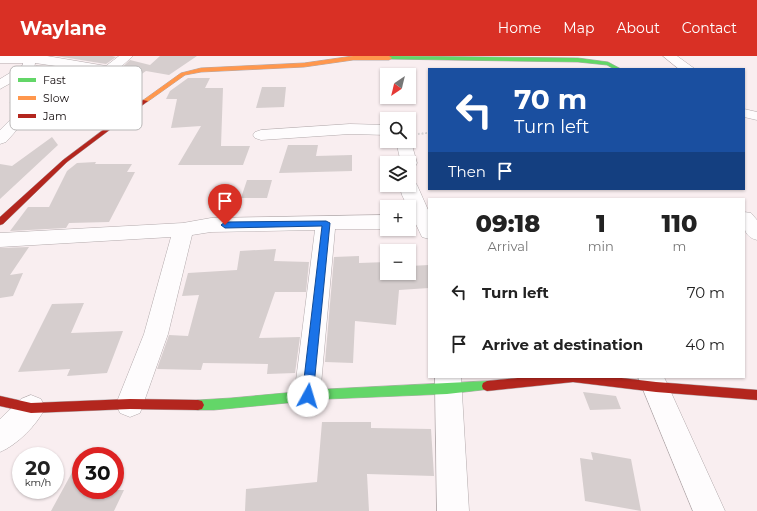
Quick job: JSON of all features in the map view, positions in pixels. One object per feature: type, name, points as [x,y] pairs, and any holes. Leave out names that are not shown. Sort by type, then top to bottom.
[{"type":"street","points":[[114,66],[127,56]]},
{"type":"street","points":[[669,56],[687,68]]},
{"type":"street","points":[[0,59],[29,57],[85,66]]},
{"type":"street","points":[[142,103],[183,74],[201,70],[304,65],[353,58],[578,60],[608,64],[616,68]]},
{"type":"street","points":[[1,83],[10,78]]},
{"type":"street","points":[[0,114],[10,117]]},
{"type":"street","points":[[1,138],[10,128]]},
{"type":"street","points":[[262,135],[350,129],[380,130]]},
{"type":"street","points":[[0,222],[27,192],[104,130]]},
{"type":"street","points":[[411,192],[423,225]]},
{"type":"street","points":[[745,219],[757,233]]},
{"type":"street","points":[[0,240],[183,230],[211,225],[380,222]]},
{"type":"street","points":[[308,396],[326,223]]},
{"type":"street","points":[[130,404],[156,334],[183,230]]},
{"type":"street","points":[[0,401],[31,408],[130,404],[220,405],[448,384],[555,378]]},
{"type":"street","points":[[589,378],[654,382],[757,395]]},
{"type":"street","points":[[654,382],[709,511]]},
{"type":"street","points":[[448,384],[453,511]]},
{"type":"street","points":[[0,438],[31,408]]},
{"type":"building","points":[[56,56],[112,56],[116,57],[106,64]]},
{"type":"building","points":[[160,56],[197,56],[169,75],[146,71],[142,74],[142,66],[124,66],[130,60],[150,65]]},
{"type":"building","points":[[188,78],[210,78],[205,88],[223,88],[221,146],[250,146],[243,165],[178,165],[201,126],[171,128],[177,99],[166,99],[170,91]]},
{"type":"building","points":[[262,87],[286,87],[284,107],[256,108]]},
{"type":"building","points":[[52,137],[58,145],[0,199],[0,164],[12,166]]},
{"type":"building","points":[[288,145],[318,145],[316,156],[352,155],[352,171],[279,173]]},
{"type":"building","points":[[96,162],[95,164],[132,164],[127,172],[135,172],[109,222],[69,223],[66,228],[10,231],[28,207],[49,207],[67,171],[77,163]]},
{"type":"building","points":[[247,180],[272,180],[267,198],[241,198]]},
{"type":"building","points":[[29,247],[10,275],[23,273],[13,296],[0,298],[0,248]]},
{"type":"building","points":[[276,249],[274,261],[309,262],[306,292],[275,292],[259,338],[300,337],[295,373],[267,374],[268,364],[203,363],[201,370],[157,369],[169,335],[188,336],[199,295],[182,296],[188,273],[237,270],[240,251]]},
{"type":"building","points":[[359,256],[359,263],[380,262],[380,280],[416,280],[416,266],[428,265],[428,288],[399,290],[396,325],[355,321],[353,363],[325,362],[334,257]]},
{"type":"building","points":[[84,303],[71,333],[123,331],[107,373],[67,376],[70,369],[18,372],[52,304]]},
{"type":"building","points":[[583,392],[616,396],[621,409],[590,410]]},
{"type":"building","points":[[322,422],[371,422],[371,428],[431,429],[434,476],[367,474],[369,511],[245,511],[246,489],[317,482]]},
{"type":"building","points":[[591,452],[631,459],[641,511],[585,501],[580,458],[593,460]]},
{"type":"building","points":[[72,472],[72,499],[120,499],[114,511],[51,511],[58,499],[64,499],[64,487]]},
{"type":"traffic: fast","points":[[389,58],[578,60],[608,64],[616,68]]},
{"type":"traffic: fast","points":[[198,405],[231,404],[328,394],[487,386]]},
{"type":"traffic: slow","points":[[145,101],[183,74],[201,70],[304,65],[353,58],[389,58]]},
{"type":"traffic: jam","points":[[0,222],[65,161],[106,130]]},
{"type":"traffic: jam","points":[[487,386],[563,378]]},
{"type":"traffic: jam","points":[[581,378],[656,387],[757,395]]},
{"type":"traffic: jam","points":[[0,401],[31,408],[130,404],[198,405]]},
{"type":"route","points":[[225,225],[326,223],[308,396]]}]
